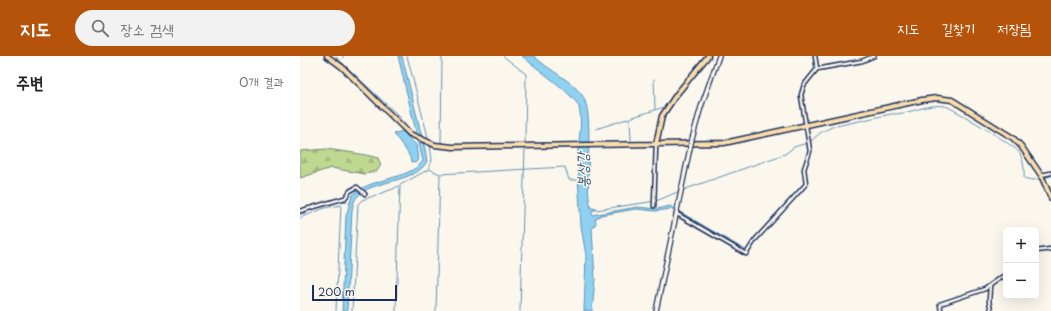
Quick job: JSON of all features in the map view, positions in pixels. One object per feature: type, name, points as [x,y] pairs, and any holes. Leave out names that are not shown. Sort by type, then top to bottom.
[{"type":"main road","points":[[327,56],[342,67],[410,134],[425,142],[435,145],[724,143],[922,100],[949,99],[973,112],[1016,140],[1041,175],[1051,198]]},
{"type":"main road","points":[[659,144],[662,116],[676,95],[708,56]]},
{"type":"main road","points":[[656,311],[692,139],[701,107],[720,56]]},
{"type":"street","points":[[677,213],[746,254],[756,240],[805,188],[806,182],[804,169],[810,151],[802,91],[817,69],[815,56]]},
{"type":"street","points":[[817,69],[862,61],[874,56]]},
{"type":"street","points":[[654,206],[659,144]]},
{"type":"street","points":[[1041,175],[1051,173]]},
{"type":"street","points":[[300,211],[345,198],[350,191],[357,187],[363,194]]},
{"type":"street","points":[[1039,251],[1051,249]]},
{"type":"street","points":[[941,311],[940,304],[985,289],[1003,276]]},
{"type":"street","points":[[990,286],[989,293],[991,311]]},
{"type":"street","points":[[985,289],[989,293]]},
{"type":"green space","points":[[327,149],[378,158],[381,165],[377,171],[365,174],[331,168],[300,178],[300,151]]},
{"type":"water","points":[[398,56],[402,56],[427,161],[422,168],[414,174],[364,191],[358,196],[353,204],[347,311],[342,311],[346,216],[352,196],[368,185],[408,172],[423,161]]},
{"type":"water","name":"봉상강","points":[[522,56],[534,56],[565,79],[577,89],[582,95],[586,104],[589,132],[589,196],[591,208],[597,209],[592,211],[592,215],[637,207],[657,209],[670,206],[747,251],[746,253],[672,209],[655,211],[636,209],[601,215],[595,219],[596,223],[592,229],[595,279],[592,311],[584,311],[586,256],[581,226],[578,177],[578,147],[581,122],[579,107],[570,95]]},
{"type":"water","points":[[402,131],[416,145],[418,160],[415,163],[411,162],[407,152],[394,134]]},
{"type":"waterway","points":[[335,56],[401,118]]},
{"type":"waterway","points":[[341,59],[344,56]]},
{"type":"waterway","points":[[407,56],[430,141]]},
{"type":"waterway","points":[[433,142],[441,143],[442,56]]},
{"type":"waterway","points":[[503,56],[526,74],[525,144]]},
{"type":"waterway","points":[[596,129],[664,107],[704,56]]},
{"type":"waterway","points":[[654,79],[655,109]]},
{"type":"waterway","points":[[683,190],[785,154],[794,147],[810,142],[820,133],[832,127],[891,114],[904,113],[931,106],[945,106],[950,108],[1014,147],[1020,154],[1022,160],[1024,178],[1032,180],[1041,179]]},
{"type":"waterway","points":[[630,119],[631,140]]},
{"type":"waterway","points":[[352,311],[358,204],[362,200],[393,189],[429,169],[432,160],[430,145]]},
{"type":"waterway","points":[[520,311],[525,147]]},
{"type":"waterway","name":"봉상강","points":[[429,169],[440,174],[565,167],[569,180],[578,180]]},
{"type":"waterway","points":[[436,311],[440,175]]},
{"type":"waterway","points":[[1044,178],[1051,176]]},
{"type":"waterway","points":[[396,311],[400,186]]},
{"type":"waterway","points":[[596,210],[656,201],[680,191]]},
{"type":"waterway","points":[[300,215],[331,203],[343,201],[349,202]]},
{"type":"waterway","points":[[300,218],[325,208],[341,205],[336,311]]}]
